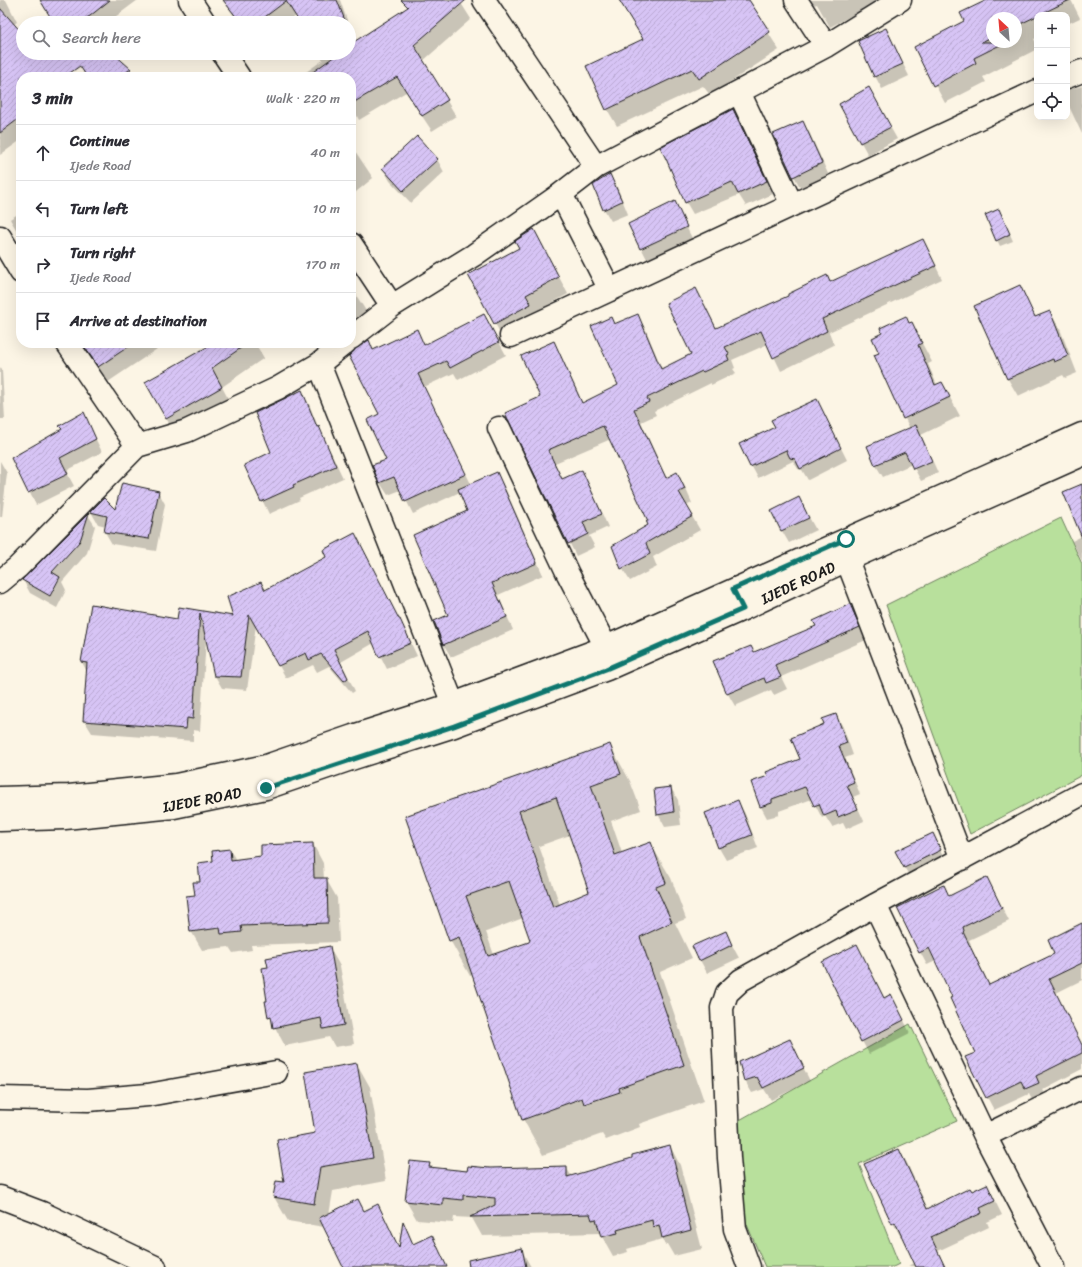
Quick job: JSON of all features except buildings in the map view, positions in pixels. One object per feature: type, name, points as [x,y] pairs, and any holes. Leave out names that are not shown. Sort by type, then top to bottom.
[{"type":"street","points":[[190,0],[200,16]]},
{"type":"street","points":[[484,0],[596,167]]},
{"type":"street","points":[[796,0],[826,46]]},
{"type":"street","points":[[356,334],[392,306],[474,255],[561,194],[596,167],[826,46],[900,0]]},
{"type":"street","points":[[228,60],[236,72]]},
{"type":"street","points":[[1070,76],[1082,70]]},
{"type":"street","points":[[739,92],[792,205]]},
{"type":"street","points":[[510,336],[1034,92]]},
{"type":"street","points":[[561,194],[610,290]]},
{"type":"street","points":[[0,237],[16,264]]},
{"type":"street","points":[[356,252],[392,306]]},
{"type":"street","points":[[70,348],[137,446]]},
{"type":"street","points":[[0,582],[18,567],[137,446],[187,432],[278,388],[319,364],[339,348]]},
{"type":"street","points":[[319,364],[453,704]]},
{"type":"street","points":[[499,428],[568,574],[606,647]]},
{"type":"street","name":"IJEDE ROAD","points":[[0,798],[69,796],[176,786],[266,766],[453,704],[606,647],[1082,434]]},
{"type":"street","name":"IJEDE ROAD","points":[[0,820],[65,818],[174,807],[266,788],[454,726],[606,669],[743,609],[1082,455]]},
{"type":"street","points":[[848,560],[962,859]]},
{"type":"street","points":[[733,589],[743,609]]},
{"type":"street","points":[[749,1267],[736,1229],[729,1158],[722,1008],[727,993],[741,980],[875,905],[1082,794]]},
{"type":"street","points":[[875,905],[986,1136],[1053,1267]]},
{"type":"street","points":[[0,1098],[88,1100],[148,1095],[276,1072]]},
{"type":"street","points":[[986,1136],[1082,1088]]},
{"type":"street","points":[[0,1197],[42,1214],[155,1267]]},
{"type":"green space","points":[[1061,518],[1082,564],[1082,775],[970,834],[886,605]]},
{"type":"green space","points":[[910,1024],[957,1121],[859,1164],[899,1264],[893,1267],[765,1267],[742,1213],[736,1122]]},
{"type":"route","points":[[266,788],[454,726],[606,669],[743,609],[733,589],[846,539]]}]
